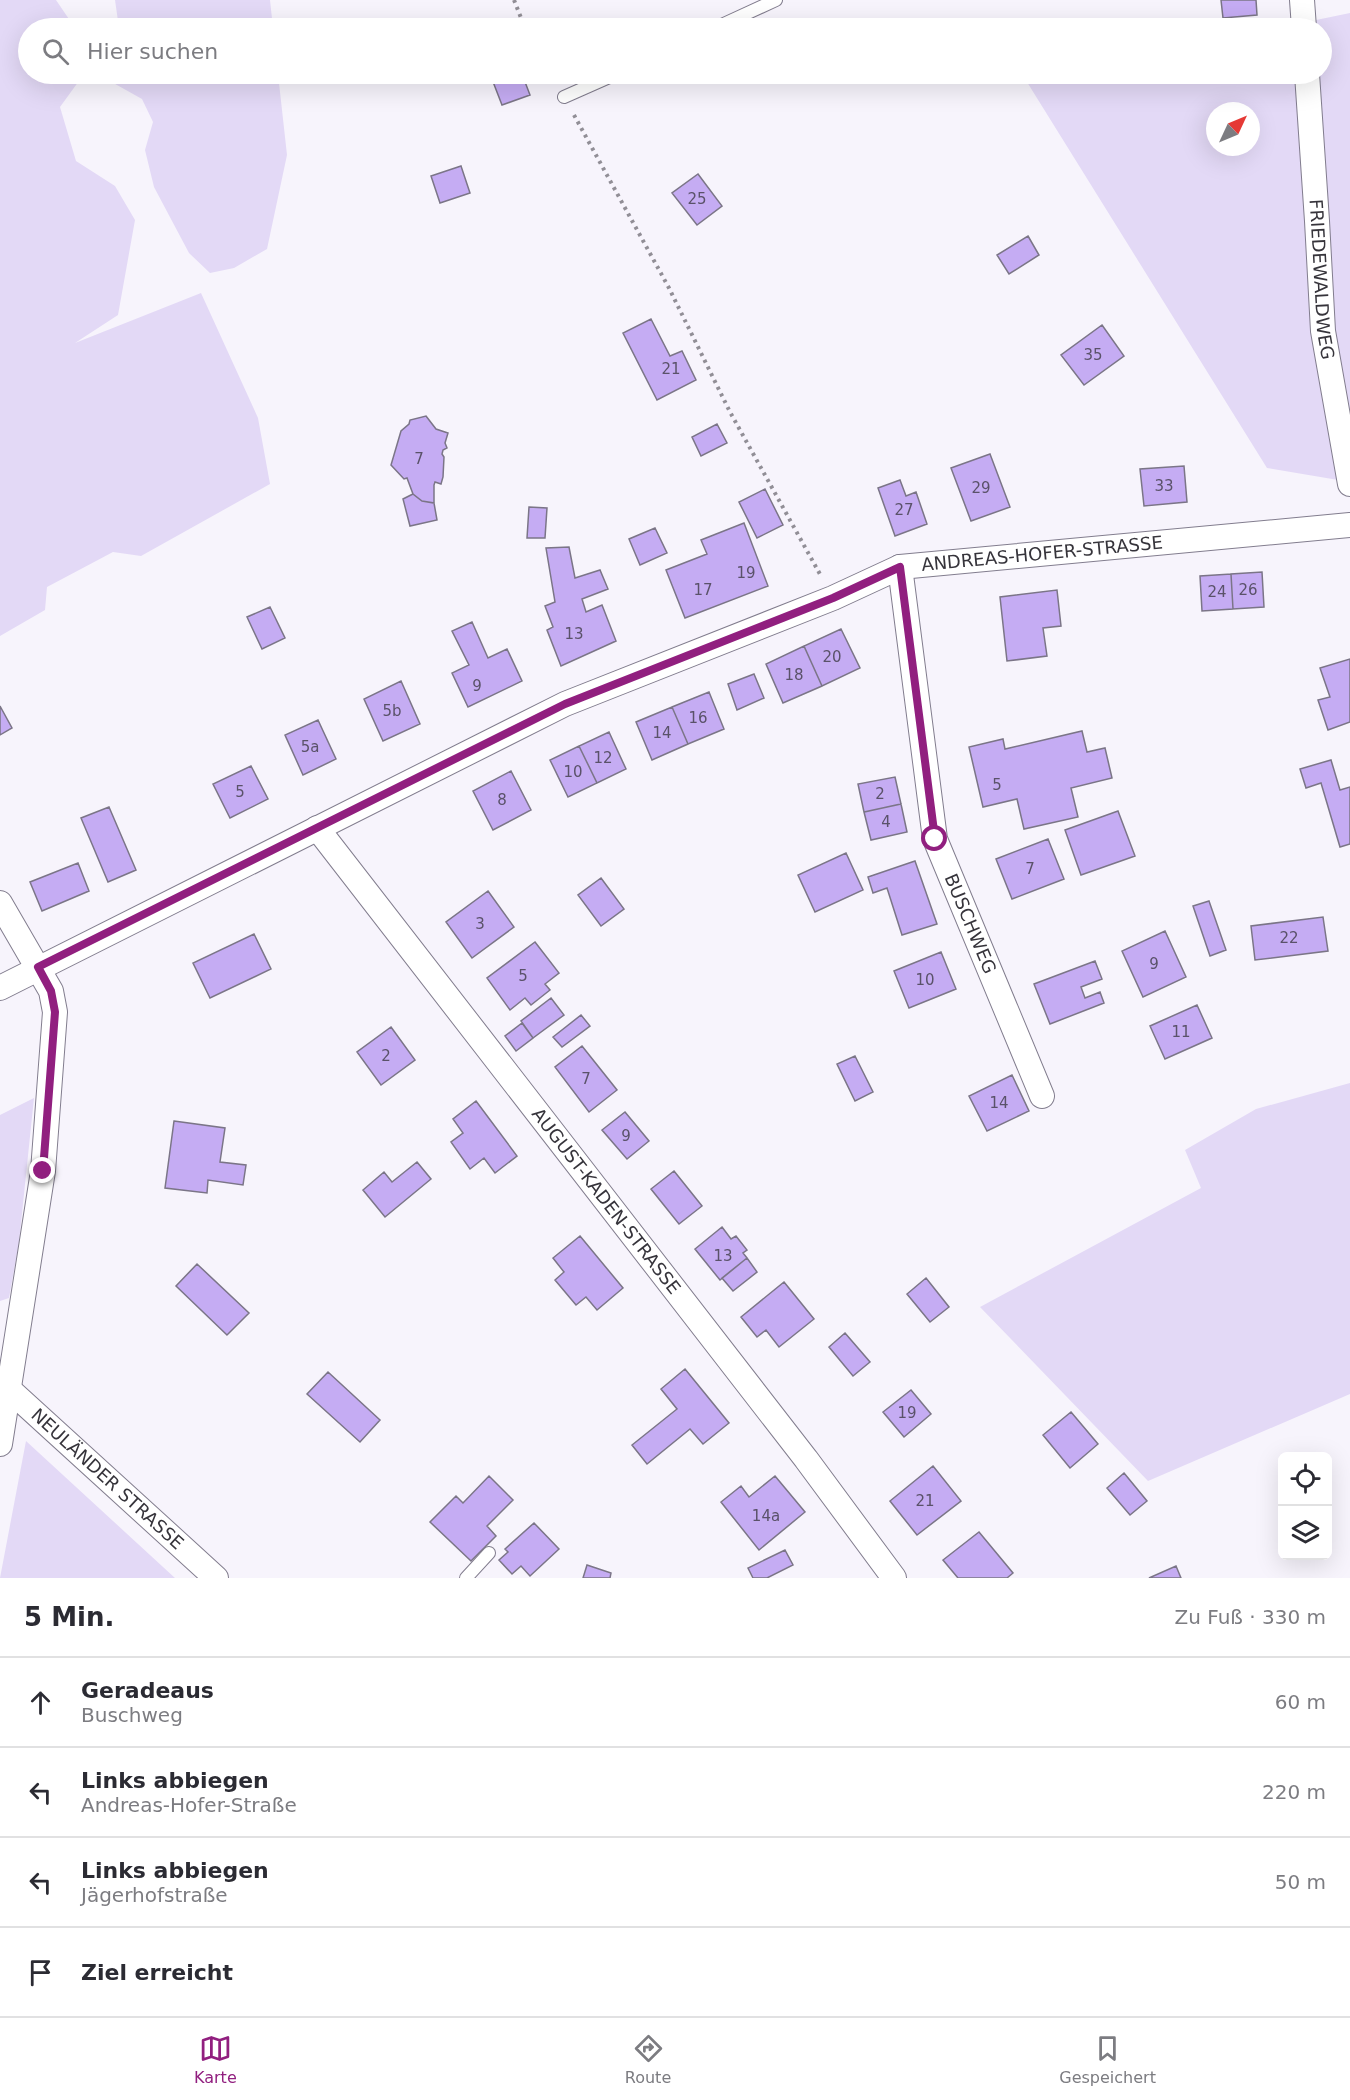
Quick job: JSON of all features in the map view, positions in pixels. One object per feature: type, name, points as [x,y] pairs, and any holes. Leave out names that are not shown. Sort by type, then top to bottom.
[{"type":"street","points":[[1302,0],[1303,18]]},
{"type":"street","name":"FRIEDEWALDWEG","points":[[1308,84],[1323,331],[1350,484]]},
{"type":"street","name":"ANDREAS-HOFER-STRASSE","points":[[0,988],[565,704],[833,598],[900,567],[1350,525]]},
{"type":"street","name":"BUSCHWEG","points":[[900,567],[935,839],[1042,1096]]},
{"type":"street","name":"AUGUST-KADEN-STRASSE","points":[[317,828],[806,1459],[894,1578]]},
{"type":"street","points":[[0,903],[51,991],[55,1012],[43,1171],[5,1386],[0,1444]]},
{"type":"street","name":"NEULÄNDER STRASSE","points":[[5,1386],[216,1578]]},
{"type":"lane","points":[[737,18],[776,0]]},
{"type":"lane","points":[[564,97],[593,84]]},
{"type":"lane","points":[[466,1578],[489,1553]]},
{"type":"path","points":[[514,0],[521,18]]},
{"type":"path","points":[[553,84],[564,97],[669,288],[730,412],[833,598]]},
{"type":"shaded area","points":[[0,0],[56,0],[68,18],[18,18],[18,84],[77,84],[60,107],[76,161],[115,186],[135,220],[118,315],[75,343],[201,293],[258,418],[270,484],[141,556],[113,552],[47,587],[45,610],[0,636]]},
{"type":"shaded area","points":[[115,0],[270,0],[272,18],[118,18]]},
{"type":"shaded area","points":[[1350,13],[1350,482],[1267,468],[1028,84],[1332,84],[1332,18],[1326,18]]},
{"type":"shaded area","points":[[115,84],[279,84],[287,155],[267,249],[234,268],[210,273],[189,253],[154,187],[145,150],[153,122],[142,99]]},
{"type":"shaded area","points":[[1350,1083],[1350,1394],[1148,1481],[980,1307],[1201,1188],[1185,1150],[1256,1109]]},
{"type":"shaded area","points":[[34,1098],[19,1242],[9,1298],[0,1301],[0,1115]]},
{"type":"shaded area","points":[[26,1441],[175,1578],[0,1578]]},
{"type":"building","points":[[1221,0],[1256,0],[1257,15],[1223,18]]},
{"type":"building","points":[[494,84],[526,84],[530,95],[502,105]]},
{"type":"building","points":[[461,166],[470,193],[440,203],[431,176]]},
{"type":"building","points":[[698,174],[722,206],[697,225],[672,193]]},
{"type":"building","points":[[1028,236],[1039,255],[1009,274],[997,255]]},
{"type":"building","points":[[651,319],[670,356],[682,351],[696,380],[657,400],[623,333]]},
{"type":"building","points":[[1102,325],[1124,356],[1084,385],[1061,355]]},
{"type":"building","points":[[426,416],[436,429],[448,433],[445,443],[447,448],[442,454],[444,457],[443,477],[441,484],[435,482],[434,503],[422,501],[413,494],[407,478],[404,479],[391,465],[401,431],[410,420]]},
{"type":"building","points":[[717,424],[727,443],[701,456],[692,437]]},
{"type":"building","points":[[990,454],[1010,507],[971,521],[951,468]]},
{"type":"building","points":[[1184,466],[1187,502],[1144,506],[1140,469]]},
{"type":"building","points":[[900,480],[906,496],[916,492],[927,524],[895,536],[878,488]]},
{"type":"building","points":[[765,489],[783,525],[757,538],[739,502]]},
{"type":"building","points":[[413,494],[422,501],[434,503],[437,520],[410,526],[403,499]]},
{"type":"building","points":[[529,507],[547,508],[545,538],[527,538]]},
{"type":"building","points":[[744,523],[768,586],[685,618],[666,570],[707,554],[701,540]]},
{"type":"building","points":[[655,528],[667,553],[640,565],[629,539]]},
{"type":"building","points":[[569,547],[575,578],[600,570],[608,589],[582,599],[586,612],[602,605],[616,641],[561,666],[547,630],[553,627],[545,606],[555,602],[546,548]]},
{"type":"building","points":[[1262,572],[1264,607],[1233,609],[1231,574]]},
{"type":"building","points":[[1231,574],[1233,609],[1202,611],[1200,576]]},
{"type":"building","points":[[1057,590],[1061,626],[1043,628],[1047,656],[1007,661],[1000,597]]},
{"type":"building","points":[[270,607],[285,638],[262,649],[247,617]]},
{"type":"building","points":[[472,622],[488,658],[507,649],[522,681],[468,707],[452,673],[469,665],[452,631]]},
{"type":"building","points":[[841,629],[860,668],[822,686],[804,646]]},
{"type":"building","points":[[804,646],[822,686],[783,703],[766,664]]},
{"type":"building","points":[[1350,659],[1350,722],[1328,730],[1318,700],[1330,697],[1320,668]]},
{"type":"building","points":[[754,674],[764,698],[737,710],[728,684]]},
{"type":"building","points":[[401,681],[420,724],[383,741],[364,699]]},
{"type":"building","points":[[709,692],[724,729],[688,744],[672,707]]},
{"type":"building","points":[[0,706],[12,728],[0,735]]},
{"type":"building","points":[[672,707],[688,744],[652,760],[636,722]]},
{"type":"building","points":[[318,720],[336,759],[303,775],[285,735]]},
{"type":"building","points":[[1082,731],[1087,752],[1105,748],[1112,778],[1071,788],[1078,817],[1024,829],[1017,799],[983,807],[969,747],[1003,739],[1005,749]]},
{"type":"building","points":[[609,732],[626,769],[597,783],[579,746]]},
{"type":"building","points":[[579,746],[597,783],[568,797],[550,760]]},
{"type":"building","points":[[1331,760],[1340,790],[1350,787],[1350,844],[1340,847],[1321,783],[1306,788],[1300,769]]},
{"type":"building","points":[[251,766],[268,799],[230,818],[213,784]]},
{"type":"building","points":[[511,771],[531,810],[493,830],[473,791]]},
{"type":"building","points":[[895,777],[901,804],[864,812],[858,784]]},
{"type":"building","points":[[901,804],[907,832],[871,840],[864,812]]},
{"type":"building","points":[[109,807],[136,870],[108,882],[81,818]]},
{"type":"building","points":[[1118,811],[1135,856],[1081,875],[1065,830]]},
{"type":"building","points":[[1048,839],[1064,879],[1012,899],[996,859]]},
{"type":"building","points":[[846,853],[863,890],[815,912],[798,875]]},
{"type":"building","points":[[915,861],[937,924],[902,935],[887,888],[873,893],[868,877]]},
{"type":"building","points":[[78,863],[89,891],[42,911],[30,882]]},
{"type":"building","points":[[601,878],[624,909],[601,926],[578,895]]},
{"type":"building","points":[[488,891],[514,927],[472,958],[446,922]]},
{"type":"building","points":[[1209,901],[1226,950],[1210,956],[1193,906]]},
{"type":"building","points":[[1323,917],[1328,951],[1255,960],[1251,926]]},
{"type":"building","points":[[1165,931],[1186,977],[1143,997],[1122,951]]},
{"type":"building","points":[[254,934],[271,969],[210,998],[193,963]]},
{"type":"building","points":[[535,942],[559,973],[545,984],[550,990],[531,1005],[525,998],[510,1010],[487,978]]},
{"type":"building","points":[[941,952],[956,989],[909,1008],[894,971]]},
{"type":"building","points":[[1095,961],[1102,979],[1081,987],[1085,998],[1100,992],[1104,1003],[1050,1024],[1034,984]]},
{"type":"building","points":[[551,998],[564,1015],[533,1038],[521,1021]]},
{"type":"building","points":[[1197,1005],[1212,1038],[1165,1059],[1150,1026]]},
{"type":"building","points":[[581,1015],[590,1026],[562,1047],[553,1037]]},
{"type":"building","points":[[522,1023],[533,1038],[516,1051],[505,1036]]},
{"type":"building","points":[[391,1027],[415,1060],[381,1085],[357,1052]]},
{"type":"building","points":[[582,1046],[617,1090],[589,1112],[555,1067]]},
{"type":"building","points":[[855,1056],[873,1092],[855,1101],[837,1064]]},
{"type":"building","points":[[1012,1075],[1029,1111],[987,1131],[969,1096]]},
{"type":"building","points":[[476,1101],[517,1156],[495,1173],[484,1158],[470,1169],[451,1142],[463,1133],[453,1119]]},
{"type":"building","points":[[625,1112],[649,1141],[627,1159],[602,1130]]},
{"type":"building","points":[[174,1121],[225,1128],[220,1162],[246,1165],[243,1185],[208,1180],[207,1193],[165,1188]]},
{"type":"building","points":[[417,1162],[431,1179],[385,1217],[363,1190],[384,1172],[392,1182]]},
{"type":"building","points":[[674,1171],[702,1206],[679,1224],[651,1189]]},
{"type":"building","points":[[722,1227],[731,1239],[736,1236],[747,1250],[743,1253],[747,1258],[720,1280],[695,1249]]},
{"type":"building","points":[[580,1236],[623,1288],[597,1310],[586,1297],[576,1305],[555,1280],[564,1272],[553,1258]]},
{"type":"building","points":[[747,1258],[757,1272],[733,1291],[722,1278]]},
{"type":"building","points":[[197,1264],[249,1313],[227,1335],[176,1286]]},
{"type":"building","points":[[926,1278],[949,1307],[930,1322],[907,1294]]},
{"type":"building","points":[[784,1282],[814,1319],[779,1347],[766,1330],[757,1337],[741,1317]]},
{"type":"building","points":[[845,1333],[870,1362],[853,1376],[829,1347]]},
{"type":"building","points":[[685,1369],[729,1423],[703,1444],[690,1429],[647,1464],[632,1445],[677,1409],[661,1389]]},
{"type":"building","points":[[328,1372],[380,1420],[360,1442],[307,1394]]},
{"type":"building","points":[[911,1390],[931,1414],[904,1437],[883,1412]]},
{"type":"building","points":[[1071,1412],[1098,1444],[1070,1468],[1043,1435]]},
{"type":"building","points":[[933,1466],[961,1501],[917,1535],[890,1501]]},
{"type":"building","points":[[1124,1473],[1147,1501],[1130,1515],[1107,1488]]},
{"type":"building","points":[[489,1476],[513,1500],[487,1526],[496,1536],[471,1561],[430,1522],[456,1496],[463,1503]]},
{"type":"building","points":[[775,1476],[805,1512],[759,1550],[721,1502],[741,1486],[749,1497]]},
{"type":"building","points":[[534,1523],[559,1549],[530,1576],[521,1566],[512,1574],[499,1560],[508,1552],[505,1549]]},
{"type":"building","points":[[979,1532],[1013,1573],[1007,1578],[958,1578],[943,1560]]},
{"type":"building","points":[[785,1550],[793,1565],[767,1578],[753,1578],[748,1568]]},
{"type":"building","points":[[587,1565],[611,1573],[610,1578],[583,1578]]},
{"type":"building","points":[[1176,1566],[1181,1578],[1149,1578]]},
{"type":"route","points":[[43,1171],[55,1012],[51,991],[38,967],[565,704],[833,598],[900,567],[935,839]]}]
